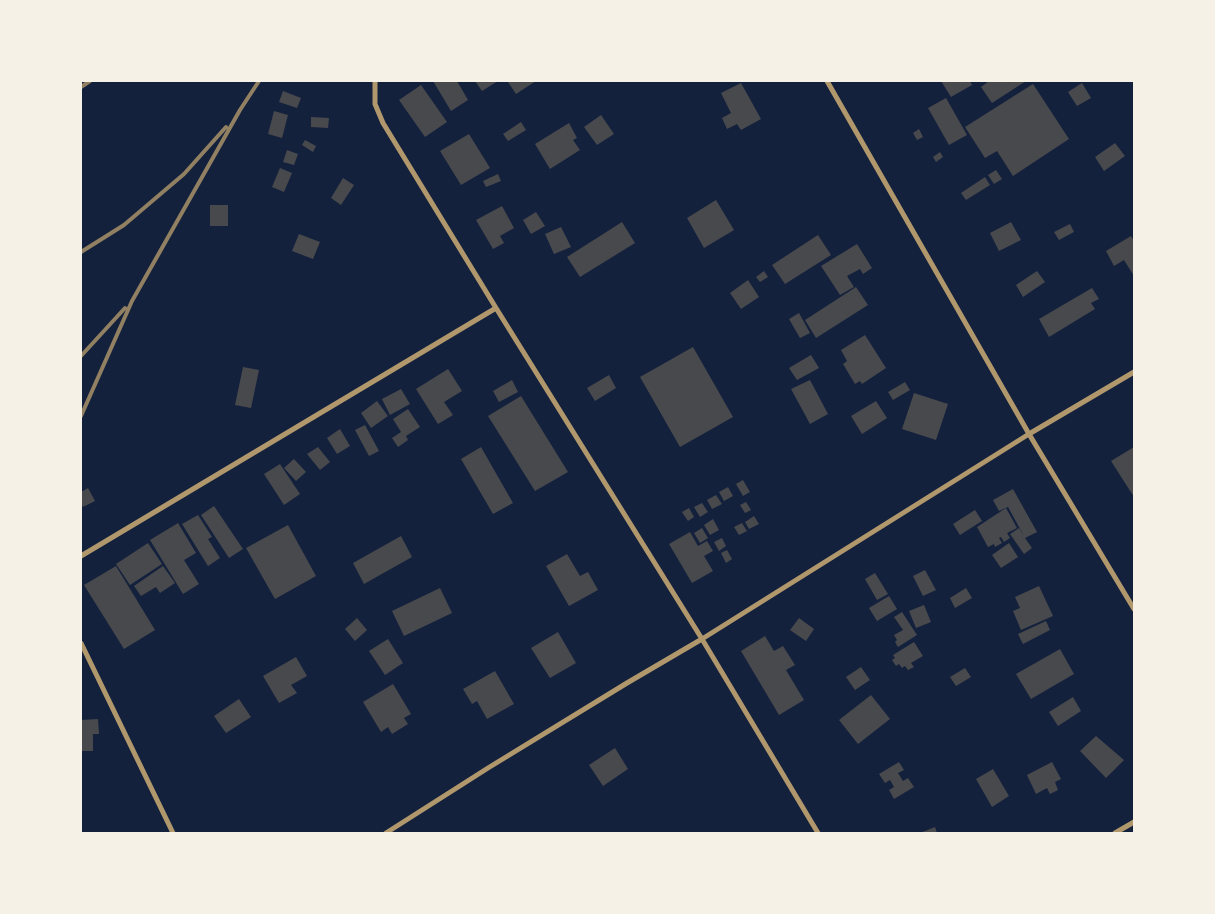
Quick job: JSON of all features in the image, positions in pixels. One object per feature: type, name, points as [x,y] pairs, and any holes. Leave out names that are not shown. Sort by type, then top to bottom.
[{"type":"street","points":[[375,81],[375,104],[383,123],[702,639],[818,833]]},
{"type":"street","points":[[827,81],[1029,434],[1134,609]]},
{"type":"street","points":[[81,556],[496,308]]},
{"type":"street","points":[[386,833],[488,768],[702,639],[1029,434],[1134,372]]},
{"type":"street","points":[[81,643],[173,833]]},
{"type":"street","points":[[1115,833],[1134,822]]},
{"type":"building","points":[[433,81],[457,81],[468,100],[451,111]]},
{"type":"building","points":[[475,81],[498,81],[482,91]]},
{"type":"building","points":[[536,81],[516,94],[508,82]]},
{"type":"building","points":[[941,81],[970,81],[972,85],[951,97]]},
{"type":"building","points":[[989,81],[1026,81],[992,103],[981,87]]},
{"type":"building","points":[[741,83],[761,119],[741,130],[737,124],[727,129],[722,118],[731,113],[721,93]]},
{"type":"building","points":[[1082,83],[1091,98],[1077,106],[1068,92]]},
{"type":"building","points":[[1033,84],[1069,139],[1013,176],[997,151],[985,158],[965,127]]},
{"type":"building","points":[[421,85],[447,122],[425,137],[399,100]]},
{"type":"building","points":[[283,91],[301,98],[297,108],[279,102]]},
{"type":"building","points":[[946,98],[967,135],[949,145],[928,108]]},
{"type":"building","points":[[274,111],[288,115],[282,138],[268,134]]},
{"type":"building","points":[[601,115],[614,134],[597,145],[584,127]]},
{"type":"building","points":[[311,117],[329,118],[328,128],[311,127]]},
{"type":"building","points":[[521,122],[526,130],[508,141],[503,134]]},
{"type":"building","points":[[569,123],[577,138],[573,140],[580,150],[550,169],[535,144]]},
{"type":"building","points":[[919,129],[923,137],[917,140],[913,133]]},
{"type":"building","points":[[469,134],[490,168],[461,185],[440,151]]},
{"type":"building","points":[[305,140],[316,146],[313,152],[302,145]]},
{"type":"building","points":[[1115,143],[1125,156],[1104,171],[1095,157]]},
{"type":"building","points":[[287,150],[298,154],[294,165],[283,162]]},
{"type":"building","points":[[940,152],[943,157],[936,162],[933,157]]},
{"type":"building","points":[[280,168],[292,173],[284,192],[272,187]]},
{"type":"building","points":[[996,170],[1002,179],[994,184],[988,175]]},
{"type":"building","points":[[498,174],[501,181],[486,187],[483,181]]},
{"type":"building","points":[[985,177],[990,185],[966,200],[961,193]]},
{"type":"building","points":[[343,178],[354,185],[341,205],[331,198]]},
{"type":"building","points":[[716,200],[734,230],[704,248],[687,218]]},
{"type":"building","points":[[210,205],[228,205],[228,226],[210,226]]},
{"type":"building","points":[[502,206],[514,228],[500,236],[504,243],[493,249],[476,220]]},
{"type":"building","points":[[536,212],[545,226],[531,234],[523,220]]},
{"type":"building","points":[[622,222],[635,243],[580,277],[567,257]]},
{"type":"building","points":[[1011,222],[1021,240],[999,251],[990,233]]},
{"type":"building","points":[[1070,224],[1074,232],[1059,240],[1054,232]]},
{"type":"building","points":[[561,227],[571,247],[554,254],[545,234]]},
{"type":"building","points":[[299,234],[320,242],[313,259],[292,251]]},
{"type":"building","points":[[818,235],[831,255],[785,284],[772,265]]},
{"type":"building","points":[[1131,236],[1134,241],[1134,276],[1124,260],[1114,266],[1106,251]]},
{"type":"building","points":[[857,244],[872,268],[863,274],[860,269],[847,276],[854,287],[840,295],[821,266]]},
{"type":"building","points":[[764,271],[768,277],[760,282],[756,277]]},
{"type":"building","points":[[1037,271],[1045,282],[1023,297],[1016,285]]},
{"type":"building","points":[[748,280],[759,297],[741,309],[730,293]]},
{"type":"building","points":[[856,287],[868,305],[816,338],[805,320]]},
{"type":"building","points":[[1092,288],[1099,299],[1091,303],[1095,309],[1049,337],[1039,319]]},
{"type":"building","points":[[799,313],[810,333],[800,338],[789,319]]},
{"type":"building","points":[[865,335],[886,368],[862,384],[860,381],[855,384],[843,364],[847,361],[841,350]]},
{"type":"building","points":[[693,347],[733,417],[680,447],[640,377]]},
{"type":"building","points":[[811,355],[819,368],[797,380],[789,368]]},
{"type":"building","points":[[243,367],[259,370],[251,408],[235,405]]},
{"type":"building","points":[[448,369],[462,391],[444,402],[453,415],[438,424],[416,389]]},
{"type":"building","points":[[609,375],[616,388],[595,401],[587,388]]},
{"type":"building","points":[[512,380],[518,392],[499,402],[493,391]]},
{"type":"building","points":[[810,380],[828,414],[810,424],[791,389]]},
{"type":"building","points":[[905,382],[910,390],[893,400],[888,392]]},
{"type":"building","points":[[401,389],[410,404],[390,415],[382,399]]},
{"type":"building","points":[[914,393],[948,404],[936,440],[902,429]]},
{"type":"building","points":[[521,396],[568,472],[535,491],[488,416]]},
{"type":"building","points":[[377,401],[388,416],[371,428],[361,413]]},
{"type":"building","points":[[876,401],[887,418],[862,434],[851,416]]},
{"type":"building","points":[[408,409],[420,427],[406,436],[408,440],[398,447],[392,438],[401,432],[393,419]]},
{"type":"building","points":[[365,425],[379,451],[369,456],[355,430]]},
{"type":"building","points":[[340,429],[350,446],[337,454],[327,438]]},
{"type":"building","points":[[318,447],[330,462],[320,470],[307,454]]},
{"type":"building","points":[[481,447],[513,503],[493,514],[461,459]]},
{"type":"building","points":[[1134,447],[1134,497],[1111,461]]},
{"type":"building","points":[[294,459],[306,472],[296,481],[284,468]]},
{"type":"building","points":[[280,464],[300,494],[284,505],[264,474]]},
{"type":"building","points":[[743,480],[750,492],[743,496],[736,484]]},
{"type":"building","points":[[728,487],[733,496],[724,501],[719,492]]},
{"type":"building","points":[[88,488],[95,501],[83,507],[81,492]]},
{"type":"building","points":[[1013,489],[1037,532],[1025,538],[1032,548],[1024,554],[1010,534],[1019,528],[1024,536],[1008,507],[1010,506],[999,511],[993,500]]},
{"type":"building","points":[[716,495],[722,504],[712,509],[707,500]]},
{"type":"building","points":[[746,502],[751,510],[745,513],[740,505]]},
{"type":"building","points":[[702,503],[708,512],[700,517],[694,507]]},
{"type":"building","points":[[214,506],[243,549],[229,558],[201,515]]},
{"type":"building","points":[[689,508],[694,517],[688,521],[682,512]]},
{"type":"building","points":[[1006,508],[1017,528],[1007,533],[1010,538],[1004,542],[1001,537],[999,538],[1002,543],[995,547],[994,544],[988,547],[977,527]]},
{"type":"building","points":[[975,510],[982,521],[960,535],[953,524]]},
{"type":"building","points":[[198,515],[212,537],[208,539],[220,558],[208,566],[182,524]]},
{"type":"building","points":[[754,516],[759,524],[749,529],[745,522]]},
{"type":"building","points":[[713,519],[719,530],[710,535],[704,525]]},
{"type":"building","points":[[178,523],[196,553],[184,560],[199,584],[183,594],[150,540]]},
{"type":"building","points":[[742,523],[747,531],[739,535],[734,527]]},
{"type":"building","points":[[288,525],[316,576],[275,599],[246,548]]},
{"type":"building","points":[[702,528],[708,538],[700,543],[694,533]]},
{"type":"building","points":[[690,532],[698,546],[707,541],[713,551],[704,556],[713,571],[692,583],[669,544]]},
{"type":"building","points":[[401,536],[412,557],[364,584],[353,563]]},
{"type":"building","points":[[722,538],[726,546],[719,551],[714,542]]},
{"type":"building","points":[[148,543],[162,564],[130,585],[116,564]]},
{"type":"building","points":[[1009,543],[1018,557],[1001,568],[992,555]]},
{"type":"building","points":[[727,550],[732,559],[726,563],[721,553]]},
{"type":"building","points":[[567,554],[580,576],[588,572],[598,590],[569,606],[546,566]]},
{"type":"building","points":[[116,566],[155,630],[124,649],[84,585]]},
{"type":"building","points":[[163,566],[175,583],[160,593],[156,587],[141,596],[134,586]]},
{"type":"building","points":[[925,570],[936,590],[923,596],[913,576]]},
{"type":"building","points":[[875,573],[888,594],[877,600],[865,579]]},
{"type":"building","points":[[1039,586],[1053,616],[1021,630],[1013,611],[1020,608],[1015,597]]},
{"type":"building","points":[[440,588],[452,613],[404,636],[392,611]]},
{"type":"building","points":[[966,588],[972,598],[955,608],[950,598]]},
{"type":"building","points":[[889,596],[897,609],[877,621],[869,608]]},
{"type":"building","points":[[924,605],[931,622],[916,628],[909,611]]},
{"type":"building","points":[[902,612],[917,635],[898,647],[894,635],[903,630],[894,617]]},
{"type":"building","points":[[357,618],[367,630],[355,641],[345,629]]},
{"type":"building","points":[[799,618],[814,629],[806,641],[790,630]]},
{"type":"building","points":[[1046,621],[1050,630],[1023,644],[1018,634]]},
{"type":"building","points":[[558,632],[576,663],[550,678],[531,648]]},
{"type":"building","points":[[765,636],[774,651],[783,646],[795,665],[786,670],[804,700],[779,715],[741,651]]},
{"type":"building","points":[[388,639],[403,663],[385,675],[369,651]]},
{"type":"building","points":[[914,642],[923,656],[911,663],[914,667],[908,670],[905,666],[902,668],[899,664],[896,666],[892,660],[895,658],[893,655]]},
{"type":"building","points":[[1060,649],[1074,674],[1031,699],[1016,674]]},
{"type":"building","points":[[296,657],[307,676],[291,685],[297,693],[279,703],[263,676]]},
{"type":"building","points":[[861,667],[870,680],[855,690],[846,677]]},
{"type":"building","points":[[965,668],[971,677],[956,686],[950,677]]},
{"type":"building","points":[[495,671],[514,704],[487,719],[477,701],[472,704],[463,689]]},
{"type":"building","points":[[393,684],[411,714],[404,718],[408,724],[392,734],[388,727],[381,732],[363,702]]},
{"type":"building","points":[[871,695],[890,719],[858,744],[839,720]]},
{"type":"building","points":[[1073,697],[1081,711],[1058,726],[1049,712]]},
{"type":"building","points":[[239,699],[251,717],[226,733],[214,716]]},
{"type":"building","points":[[98,719],[99,734],[93,734],[93,751],[81,751],[81,720]]},
{"type":"building","points":[[1096,736],[1124,760],[1106,778],[1080,751]]},
{"type":"building","points":[[615,748],[628,769],[603,786],[589,765]]},
{"type":"building","points":[[899,762],[904,770],[898,773],[903,781],[908,778],[914,787],[894,799],[889,790],[894,787],[890,780],[885,783],[879,774]]},
{"type":"building","points":[[1052,762],[1061,779],[1055,782],[1058,790],[1050,794],[1047,788],[1036,794],[1027,775]]},
{"type":"building","points":[[993,769],[1009,796],[992,807],[976,779]]},
{"type":"building","points":[[935,827],[937,833],[920,833]]},
{"type":"railway","points":[[81,87],[90,81]]},
{"type":"railway","points":[[81,416],[132,301],[240,110],[259,81]]},
{"type":"railway","points":[[81,252],[124,225],[184,174],[226,127]]},
{"type":"railway","points":[[81,356],[125,308]]}]
